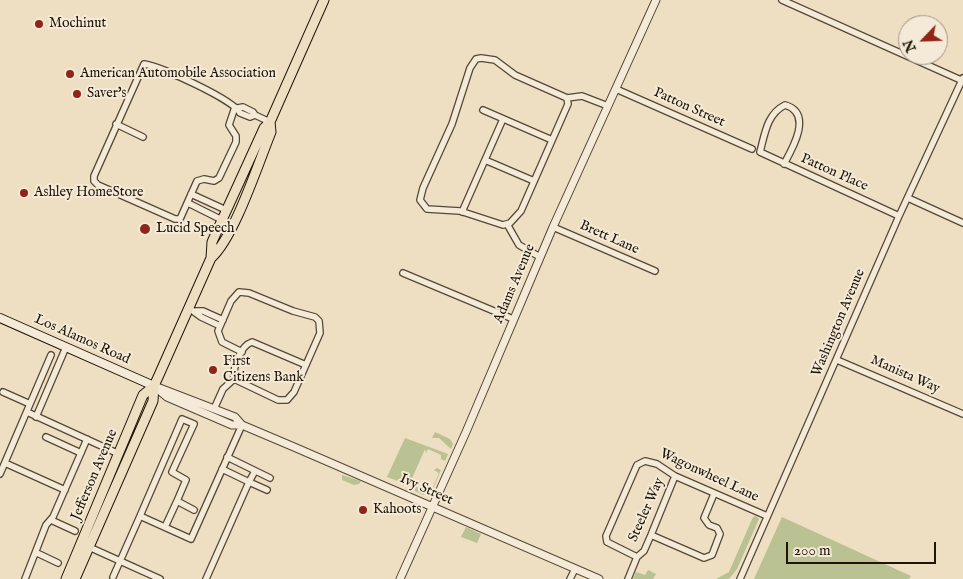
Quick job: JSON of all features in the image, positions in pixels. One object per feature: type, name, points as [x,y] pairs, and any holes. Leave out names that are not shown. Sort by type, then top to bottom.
[{"type":"main road","name":"Jefferson Avenue","points":[[66,579],[120,454],[143,395],[154,386],[192,310],[211,258],[212,242],[264,128],[270,122],[324,0]]},
{"type":"main road","name":"Jefferson Avenue","points":[[211,258],[221,250],[234,224],[271,132],[270,122]]},
{"type":"main road","points":[[234,224],[229,220],[236,200],[236,189]]},
{"type":"main road","name":"Los Alamos Road","points":[[0,318],[154,386]]},
{"type":"main road","name":"Jefferson Avenue","points":[[76,576],[154,401],[154,386]]},
{"type":"main road","points":[[76,576],[77,554]]},
{"type":"street","name":"Adams Avenue","points":[[400,579],[553,227],[656,0]]},
{"type":"street","points":[[782,0],[963,80]]},
{"type":"street","points":[[567,98],[568,104],[521,211],[507,224],[496,224],[462,212],[427,209],[422,206],[420,195],[452,124],[470,68],[476,59],[495,60],[516,75],[567,98],[577,96],[608,106]]},
{"type":"street","points":[[236,108],[229,125],[236,136],[236,142],[222,172],[214,181],[204,179],[197,181],[182,217],[175,219],[95,183],[94,176],[144,64],[217,95],[236,108],[243,107],[253,112],[255,116],[270,122]]},
{"type":"street","name":"Washington Avenue","points":[[740,579],[838,360],[899,216],[963,80]]},
{"type":"street","name":"Patton Street","points":[[616,90],[752,149]]},
{"type":"street","name":"Patton Place","points":[[784,164],[799,132],[799,116],[790,106],[785,105],[777,109],[769,118],[760,152],[784,164],[899,216]]},
{"type":"street","points":[[483,110],[552,140]]},
{"type":"street","points":[[462,212],[503,119]]},
{"type":"street","points":[[116,124],[143,137]]},
{"type":"street","points":[[485,160],[534,182]]},
{"type":"street","points":[[192,194],[226,210]]},
{"type":"street","points":[[908,198],[963,223]]},
{"type":"street","points":[[200,209],[204,200]]},
{"type":"street","points":[[188,203],[222,220]]},
{"type":"street","points":[[507,224],[519,245],[540,257]]},
{"type":"street","name":"Brett Lane","points":[[553,227],[655,271]]},
{"type":"street","points":[[403,272],[513,320]]},
{"type":"street","points":[[234,379],[278,400],[288,399],[294,392],[320,333],[320,325],[315,316],[293,311],[250,293],[239,292],[231,301],[220,326],[219,337],[222,342],[242,352]]},
{"type":"street","points":[[192,310],[203,311],[223,320]]},
{"type":"street","points":[[192,310],[201,317],[220,326]]},
{"type":"street","points":[[234,379],[234,370],[248,344],[258,344],[306,365]]},
{"type":"street","points":[[36,417],[66,347]]},
{"type":"street","points":[[0,474],[50,358],[58,365]]},
{"type":"street","name":"Manista Way","points":[[838,360],[963,414]]},
{"type":"street","points":[[214,409],[224,387],[234,379]]},
{"type":"street","name":"Ivy Street","points":[[154,386],[235,417],[242,425]]},
{"type":"street","name":"Ivy Street","points":[[154,386],[167,398],[232,425],[242,425],[599,579]]},
{"type":"street","points":[[3,392],[30,404]]},
{"type":"street","points":[[27,412],[120,454]]},
{"type":"street","points":[[113,577],[182,419],[194,424],[172,472],[186,480],[165,527]]},
{"type":"street","points":[[140,516],[191,540],[242,425]]},
{"type":"street","points":[[46,437],[81,453]]},
{"type":"street","points":[[25,579],[37,553],[37,546],[65,490],[87,439]]},
{"type":"street","points":[[227,458],[270,478]]},
{"type":"street","name":"Wagonwheel Lane","points":[[636,557],[607,542],[606,536],[637,465],[645,461],[658,464],[675,476],[767,516]]},
{"type":"street","points":[[5,463],[65,490]]},
{"type":"street","points":[[222,469],[267,490]]},
{"type":"street","points":[[206,579],[255,471]]},
{"type":"street","name":"Steeler Way","points":[[628,579],[636,557],[644,551],[651,536],[675,476]]},
{"type":"street","points":[[651,536],[704,558],[712,555],[720,534],[717,528],[709,525],[704,518],[714,494]]},
{"type":"street","points":[[177,501],[194,510]]},
{"type":"street","points":[[50,520],[75,531]]},
{"type":"street","points":[[89,547],[160,579]]},
{"type":"street","points":[[37,553],[58,563]]},
{"type":"street","points":[[570,579],[575,569]]},
{"type":"green space","points":[[435,432],[450,439],[453,444],[451,449],[439,438],[432,438]]},
{"type":"green space","points":[[405,438],[448,454],[445,461],[441,459],[441,455],[428,449],[426,453],[425,449],[409,485],[387,477]]},
{"type":"green space","points":[[437,468],[441,470],[432,491],[423,495],[415,491],[415,486],[425,491],[432,489],[439,473],[434,470]]},
{"type":"green space","points":[[342,475],[361,481],[359,484],[354,485],[342,480]]},
{"type":"green space","points":[[756,516],[759,519],[737,569],[729,579],[716,579],[729,572],[753,517]]},
{"type":"green space","points":[[782,517],[911,576],[909,579],[754,579]]},
{"type":"green space","points":[[466,527],[481,534],[477,543],[461,537]]},
{"type":"green space","points":[[648,570],[656,574],[653,579],[633,579],[636,572],[645,575]]},
{"type":"place","name":"Mochinut","points":[[39,24]]},
{"type":"place","name":"American Automobile Association","points":[[70,74]]},
{"type":"place","name":"Saver's","points":[[77,94]]},
{"type":"place","name":"Ashley HomeStore","points":[[24,193]]},
{"type":"place","name":"Lucid Speech","points":[[145,229]]},
{"type":"place","name":"First Citizens Bank","points":[[213,370]]},
{"type":"place","name":"Kahoots","points":[[363,510]]}]
